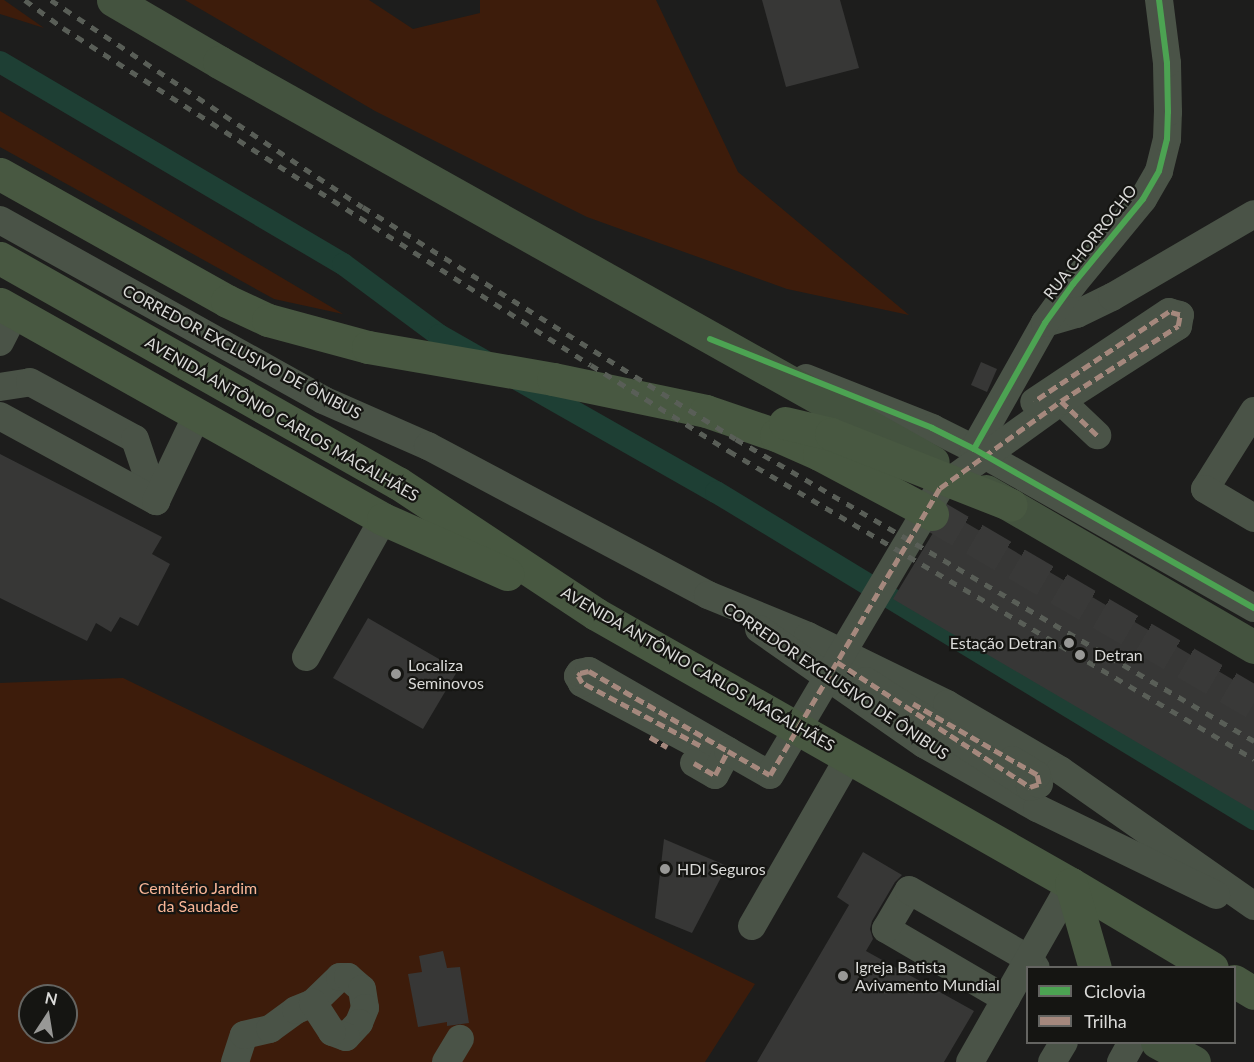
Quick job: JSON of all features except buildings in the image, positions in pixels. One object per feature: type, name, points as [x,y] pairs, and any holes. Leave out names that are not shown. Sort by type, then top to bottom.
[{"type":"highway","points":[[0,174],[227,301],[268,320],[368,347],[553,379],[706,411],[790,423],[831,434],[1011,505]]},
{"type":"highway","name":"AVENIDA ANTÔNIO CARLOS MAGALHÃES","points":[[0,258],[398,483],[596,614],[1071,884],[1209,966]]},
{"type":"highway","points":[[8,309],[383,519],[596,614]]},
{"type":"highway","points":[[706,411],[776,435],[819,454],[932,514]]},
{"type":"highway","points":[[1071,884],[1094,966]]},
{"type":"highway","points":[[1236,982],[1254,993]]},
{"type":"main road","points":[[113,0],[710,339],[1011,505],[1254,647]]},
{"type":"street","name":"RUA CHORROCHO","points":[[974,449],[1045,323],[1073,284],[1143,199],[1159,171],[1167,139],[1168,112],[1167,63],[1159,0]]},
{"type":"street","points":[[1045,323],[1077,314],[1112,297],[1254,214]]},
{"type":"street","name":"CORREDOR EXCLUSIVO DE ÔNIBUS","points":[[0,220],[323,400],[428,446],[708,595],[808,636],[947,704],[1060,770],[1254,906]]},
{"type":"street","points":[[0,342],[8,309]]},
{"type":"street","points":[[710,339],[932,428],[974,449],[1254,608]]},
{"type":"street","points":[[0,387],[30,382],[135,440],[156,501]]},
{"type":"street","name":"CORREDOR EXCLUSIVO DE ÔNIBUS","points":[[230,388],[408,447],[487,477]]},
{"type":"street","points":[[728,751],[715,775],[697,754],[582,683],[578,676],[580,673],[589,671],[770,775],[911,543],[940,488],[1047,401],[1097,435]]},
{"type":"street","points":[[1254,411],[1205,489],[1254,518]]},
{"type":"street","points":[[0,416],[156,501]]},
{"type":"street","points":[[156,501],[197,416]]},
{"type":"street","points":[[306,657],[383,519]]},
{"type":"street","name":"CORREDOR EXCLUSIVO DE ÔNIBUS","points":[[708,595],[924,744],[1100,841],[1254,912]]},
{"type":"street","points":[[837,662],[1030,787],[1039,784],[1037,774],[913,704]]},
{"type":"street","points":[[752,926],[849,757]]},
{"type":"street","points":[[1006,999],[886,929],[897,909],[909,890],[1033,963],[1071,884]]},
{"type":"street","points":[[970,1062],[1006,999],[1026,972]]},
{"type":"street","points":[[234,1062],[244,1035],[270,1029],[296,1010],[313,1003]]},
{"type":"street","points":[[1052,1062],[1063,1044]]},
{"type":"street","points":[[1121,1062],[1131,1044]]},
{"type":"green space","points":[[0,0],[4,0],[44,28],[0,14]]},
{"type":"green space","points":[[185,0],[369,0],[413,29],[480,13],[480,0],[656,0],[738,172],[909,315],[787,289],[587,217],[375,111]]},
{"type":"green space","points":[[0,111],[343,314],[274,299],[0,147]]},
{"type":"green space","name":"Cemitério Jardim da Saudade","points":[[123,678],[755,984],[705,1062],[0,1062],[0,683]]},
{"type":"waterway","points":[[0,62],[343,264],[439,335],[483,360]]},
{"type":"waterway","points":[[515,378],[716,492],[1254,819]]},
{"type":"tunnel","points":[[932,514],[1254,702]]},
{"type":"railway","points":[[25,0],[63,28],[729,451],[1254,759]]},
{"type":"railway","points":[[51,0],[363,207],[736,439],[1254,741]]},
{"type":"marked path","points":[[694,763],[715,775],[728,751],[770,775],[940,488],[1061,401],[1178,326],[1180,315],[1169,312],[1034,402]]},
{"type":"marked path","points":[[1061,401],[1097,435]]},
{"type":"marked path","points":[[837,662],[1030,787],[1039,784],[1037,775],[913,704]]},
{"type":"marked path","points":[[700,746],[582,683],[578,676],[580,673],[589,671],[728,751]]},
{"type":"marked path","points":[[650,737],[667,747]]},
{"type":"cycle path","points":[[974,449],[1045,323],[1073,284],[1143,199],[1159,171],[1167,139],[1168,112],[1167,63],[1159,0]]},
{"type":"cycle path","points":[[710,339],[932,428],[974,449],[1254,608]]},
{"type":"place","name":"Estação Detran","points":[[1069,643]]},
{"type":"place","name":"Detran","points":[[1080,655]]},
{"type":"place","name":"Localiza Seminovos","points":[[396,674]]},
{"type":"place","name":"HDI Seguros","points":[[665,869]]},
{"type":"place","name":"Igreja Batista Avivamento Mundial","points":[[843,976]]}]
